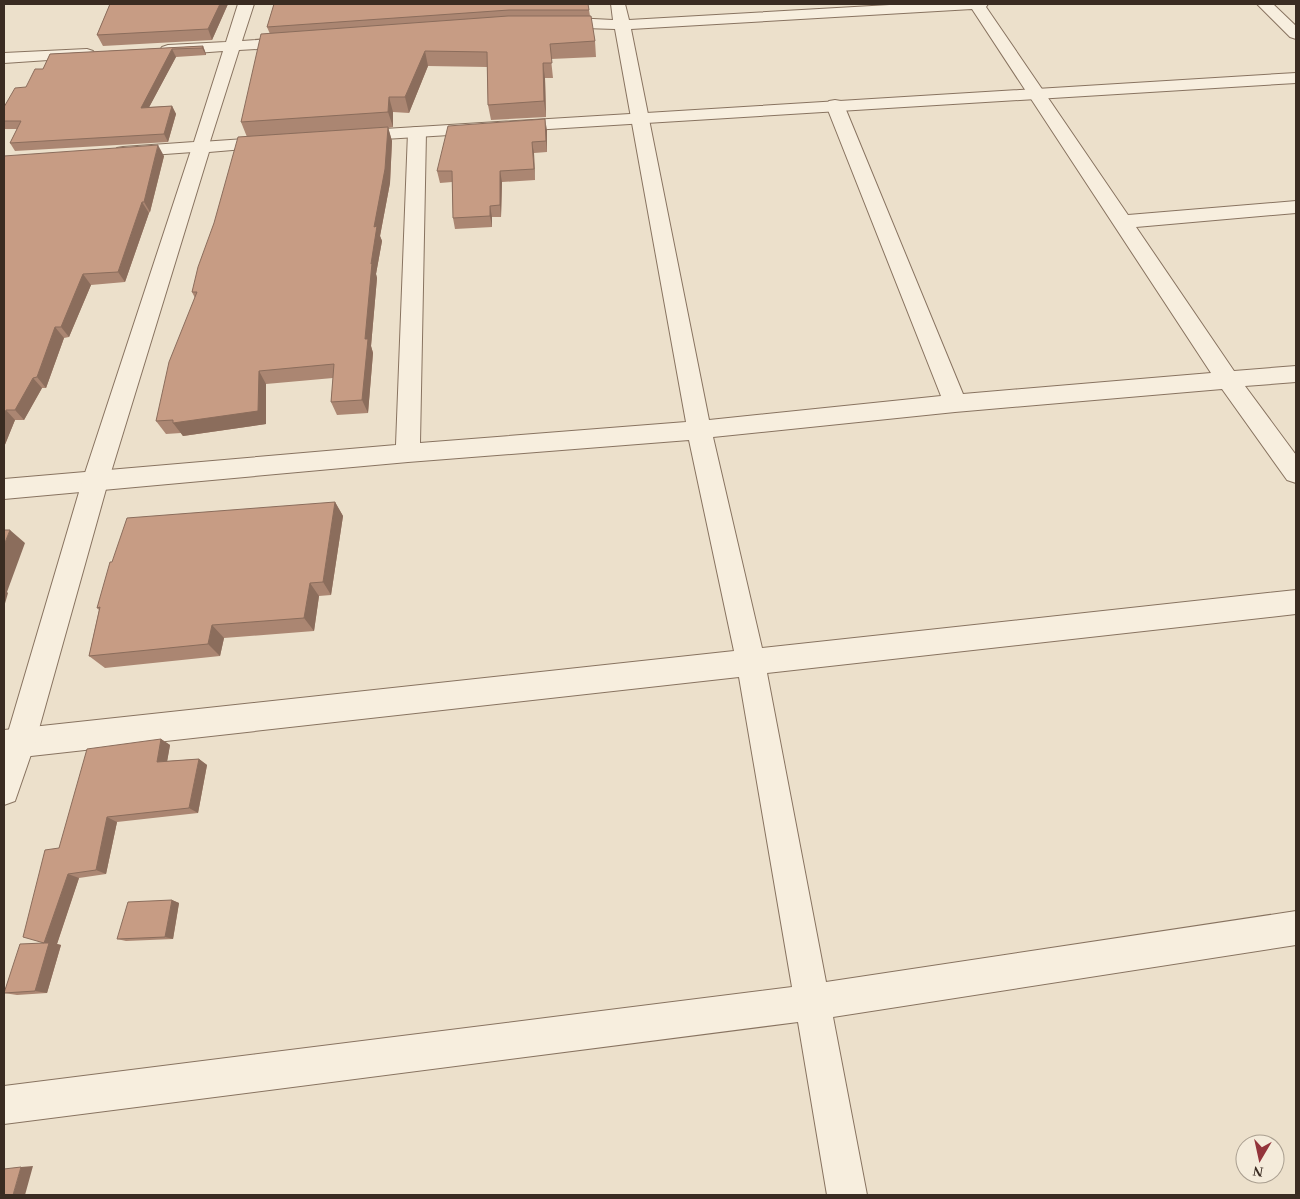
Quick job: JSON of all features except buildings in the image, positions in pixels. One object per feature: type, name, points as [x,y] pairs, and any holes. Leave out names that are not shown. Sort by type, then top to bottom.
[{"type":"street","points":[[4,790],[12,744],[234,47],[246,4]]},
{"type":"street","points":[[976,4],[1228,380],[1296,473]]},
{"type":"street","points":[[535,23],[574,22],[620,14],[981,4]]},
{"type":"street","points":[[1264,4],[1296,34]]},
{"type":"street","points":[[620,14],[699,430],[750,663],[846,1195]]},
{"type":"street","points":[[157,50],[234,47],[311,40]]},
{"type":"street","points":[[4,58],[100,53]]},
{"type":"street","points":[[338,137],[1296,78]]},
{"type":"street","points":[[835,105],[955,403]]},
{"type":"street","points":[[408,453],[417,132]]},
{"type":"street","points":[[102,153],[289,141]]},
{"type":"street","points":[[1122,222],[1296,207]]},
{"type":"street","points":[[4,489],[408,453],[699,430],[955,403],[1296,374]]},
{"type":"street","points":[[12,744],[1296,602]]},
{"type":"street","points":[[4,1106],[812,1002],[1296,928]]}]
